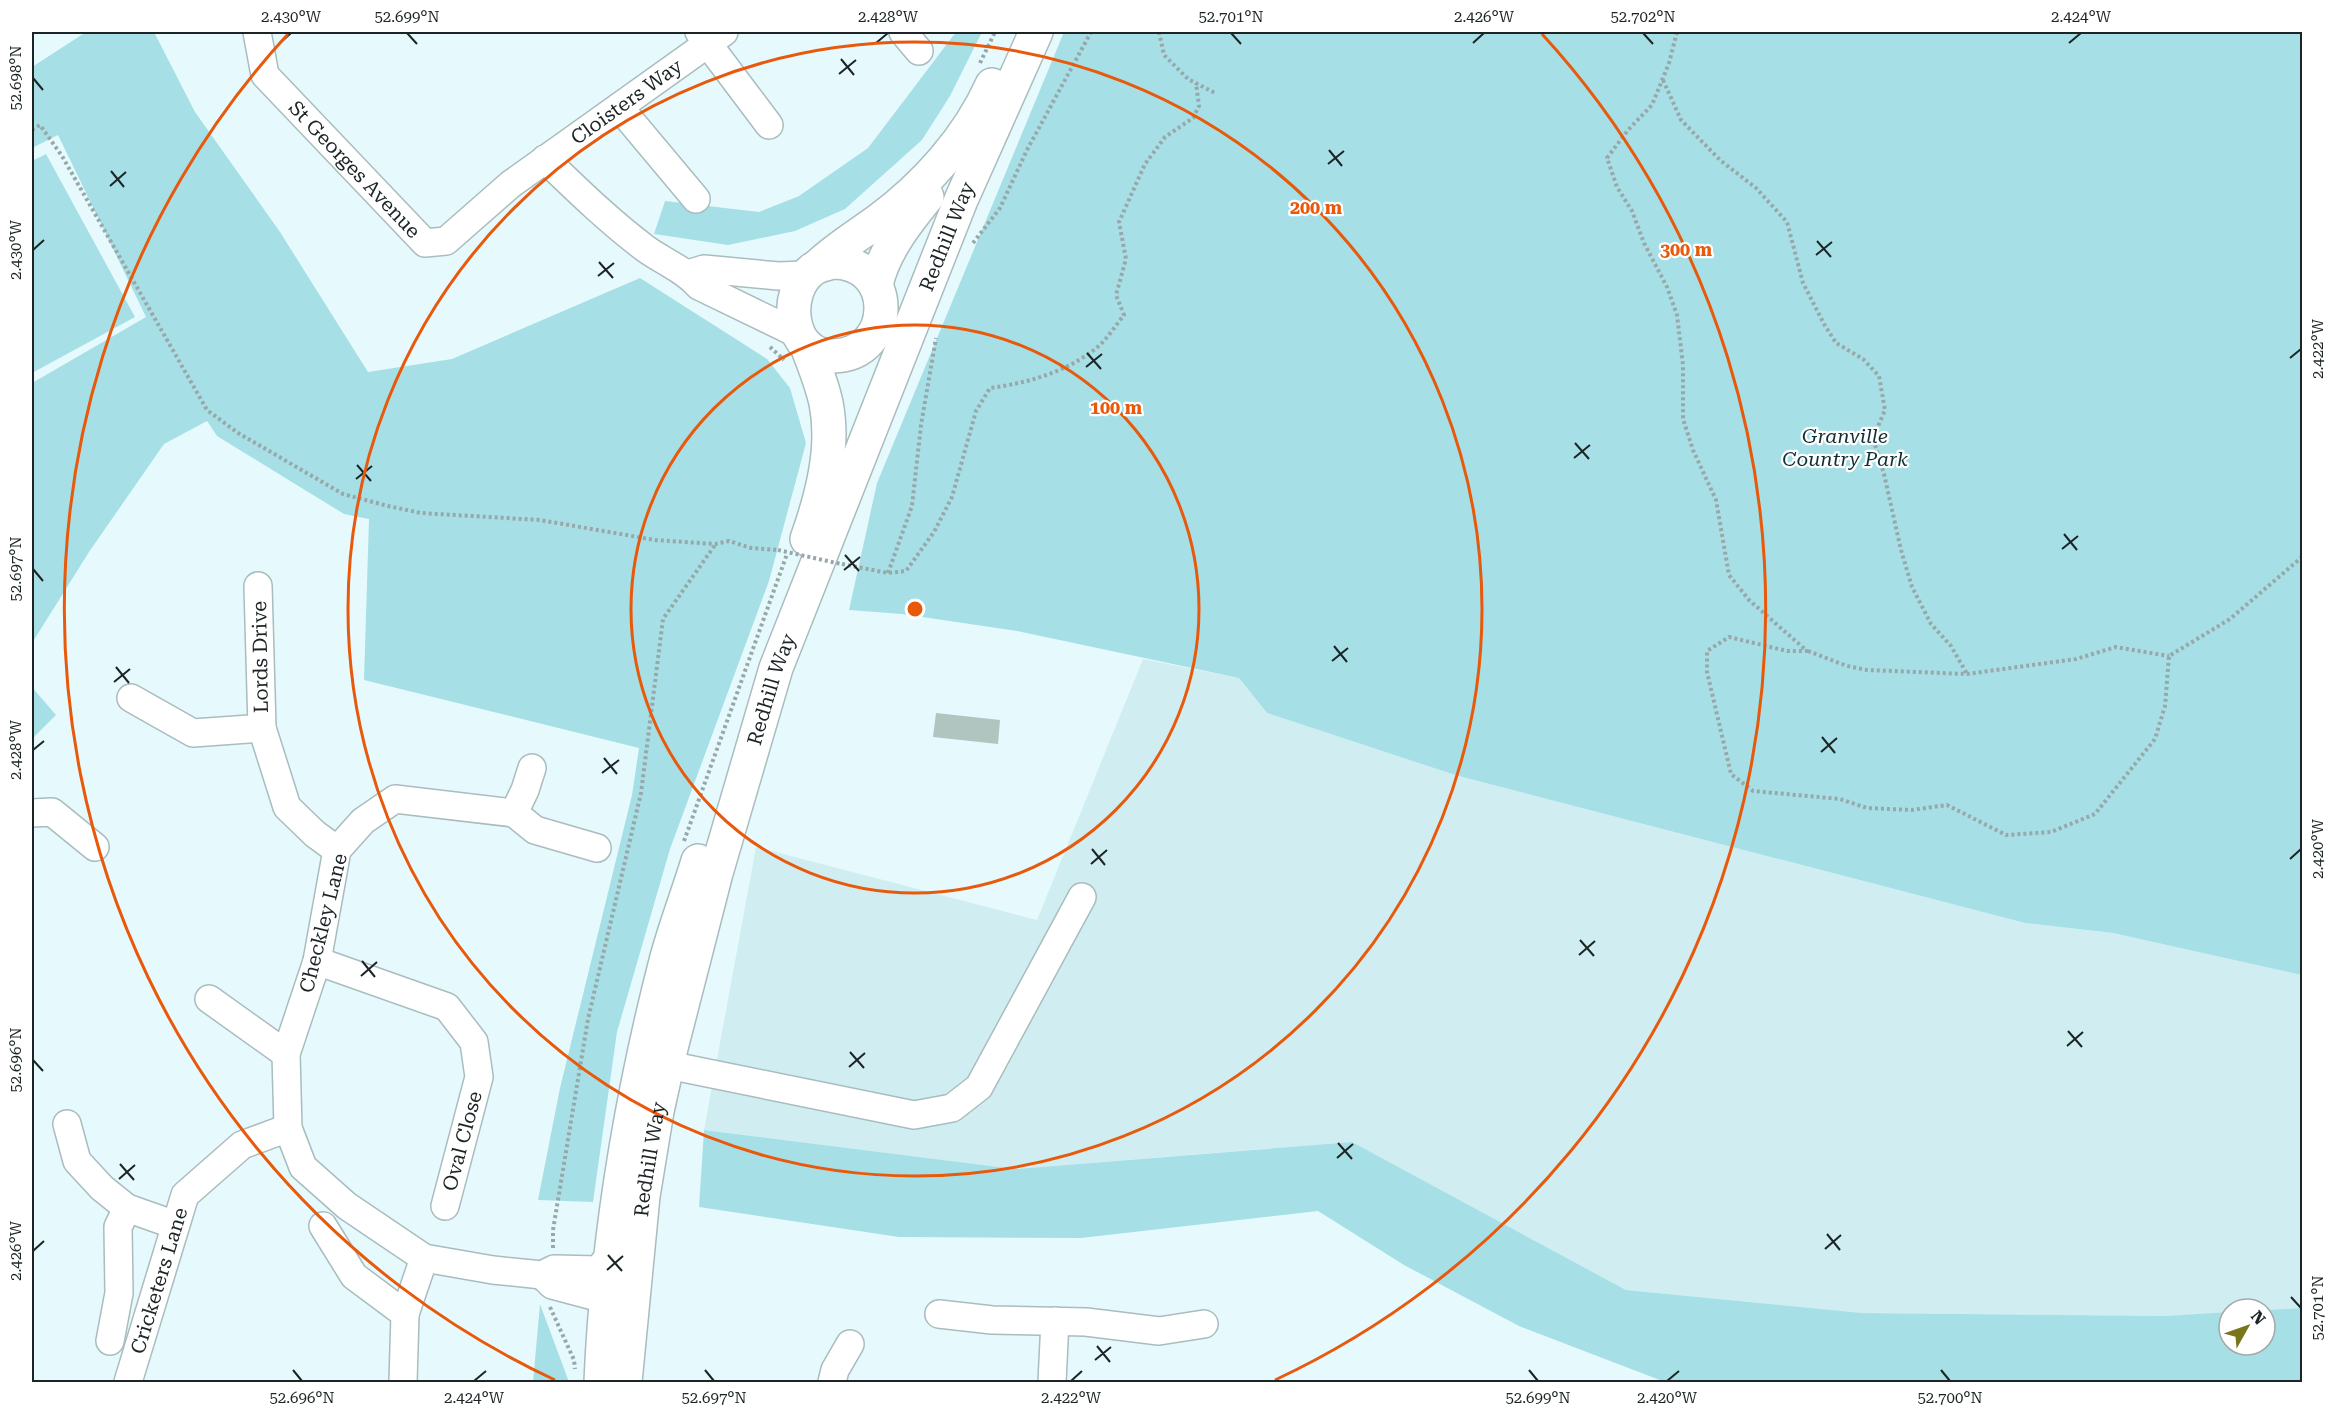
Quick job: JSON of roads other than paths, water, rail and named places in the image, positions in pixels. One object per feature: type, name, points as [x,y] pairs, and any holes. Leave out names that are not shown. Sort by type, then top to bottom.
[{"type":"main road","name":"Redhill Way","points":[[813,270],[836,249],[877,222],[902,201],[925,180],[952,149],[989,91],[1016,32]]},
{"type":"main road","name":"Redhill Way","points":[[625,1383],[643,1196],[668,1065],[716,873],[776,668],[952,222],[1036,32]]},
{"type":"main road","points":[[876,285],[883,264],[898,236],[974,135],[1000,89],[1017,72]]},
{"type":"main road","points":[[848,486],[844,447],[877,351],[882,308],[876,285],[860,268],[851,264],[833,262],[813,270],[796,294],[794,322],[798,349],[827,356],[843,355],[861,347],[871,339],[878,328]]},
{"type":"main road","name":"Redhill Way","points":[[588,1377],[606,1319],[627,1146],[667,958],[766,654],[812,527],[824,476],[829,429],[826,404],[798,349]]},
{"type":"street","name":"St Georges Avenue","points":[[257,32],[265,75],[425,243],[446,241],[511,184]]},
{"type":"street","name":"Cloisters Way","points":[[511,184],[619,107],[710,35],[769,125]]},
{"type":"street","points":[[619,107],[696,198]]},
{"type":"street","points":[[545,159],[595,207],[647,250],[688,274],[699,286],[798,349]]},
{"type":"street","points":[[688,274],[704,269],[778,276],[813,270]]},
{"type":"street","name":"Lords Drive","points":[[258,586],[262,729],[287,807],[315,834],[337,850]]},
{"type":"street","name":"Lords Drive","points":[[131,698],[193,733],[262,729]]},
{"type":"street","name":"Checkley Lane","points":[[548,1276],[493,1270],[424,1258],[347,1206],[303,1167],[288,1128],[286,1054],[317,961],[337,850],[363,821],[395,799],[524,790],[535,831],[597,848]]},
{"type":"street","points":[[32,813],[52,812],[95,847]]},
{"type":"street","points":[[668,1065],[914,1115],[952,1108],[979,1087],[1082,897]]},
{"type":"street","name":"Oval Close","points":[[317,961],[447,1007],[474,1042],[479,1077],[445,1206]]},
{"type":"street","points":[[209,999],[286,1054]]},
{"type":"street","points":[[67,1124],[77,1161],[102,1188],[127,1208],[175,1225]]},
{"type":"street","name":"Cricketers Lane","points":[[128,1383],[185,1195],[242,1145],[288,1128]]},
{"type":"street","points":[[110,1341],[120,1293],[118,1227],[127,1208]]},
{"type":"street","points":[[323,1226],[354,1276],[405,1314]]},
{"type":"street","name":"Checkley Lane","points":[[548,1276],[554,1269],[598,1270],[607,1259],[614,1244]]},
{"type":"street","points":[[403,1383],[405,1314],[424,1258]]},
{"type":"street","name":"Checkley Lane","points":[[548,1276],[552,1285],[597,1297],[602,1303],[606,1319]]},
{"type":"street","points":[[939,1314],[1025,1322],[1086,1322],[1159,1331],[1204,1324]]},
{"type":"street","points":[[1052,1383],[1055,1322]]},
{"type":"street","points":[[832,1383],[835,1370],[850,1344]]},
{"type":"park label","name":"Granville Country Park","points":[[1845,448]]}]
